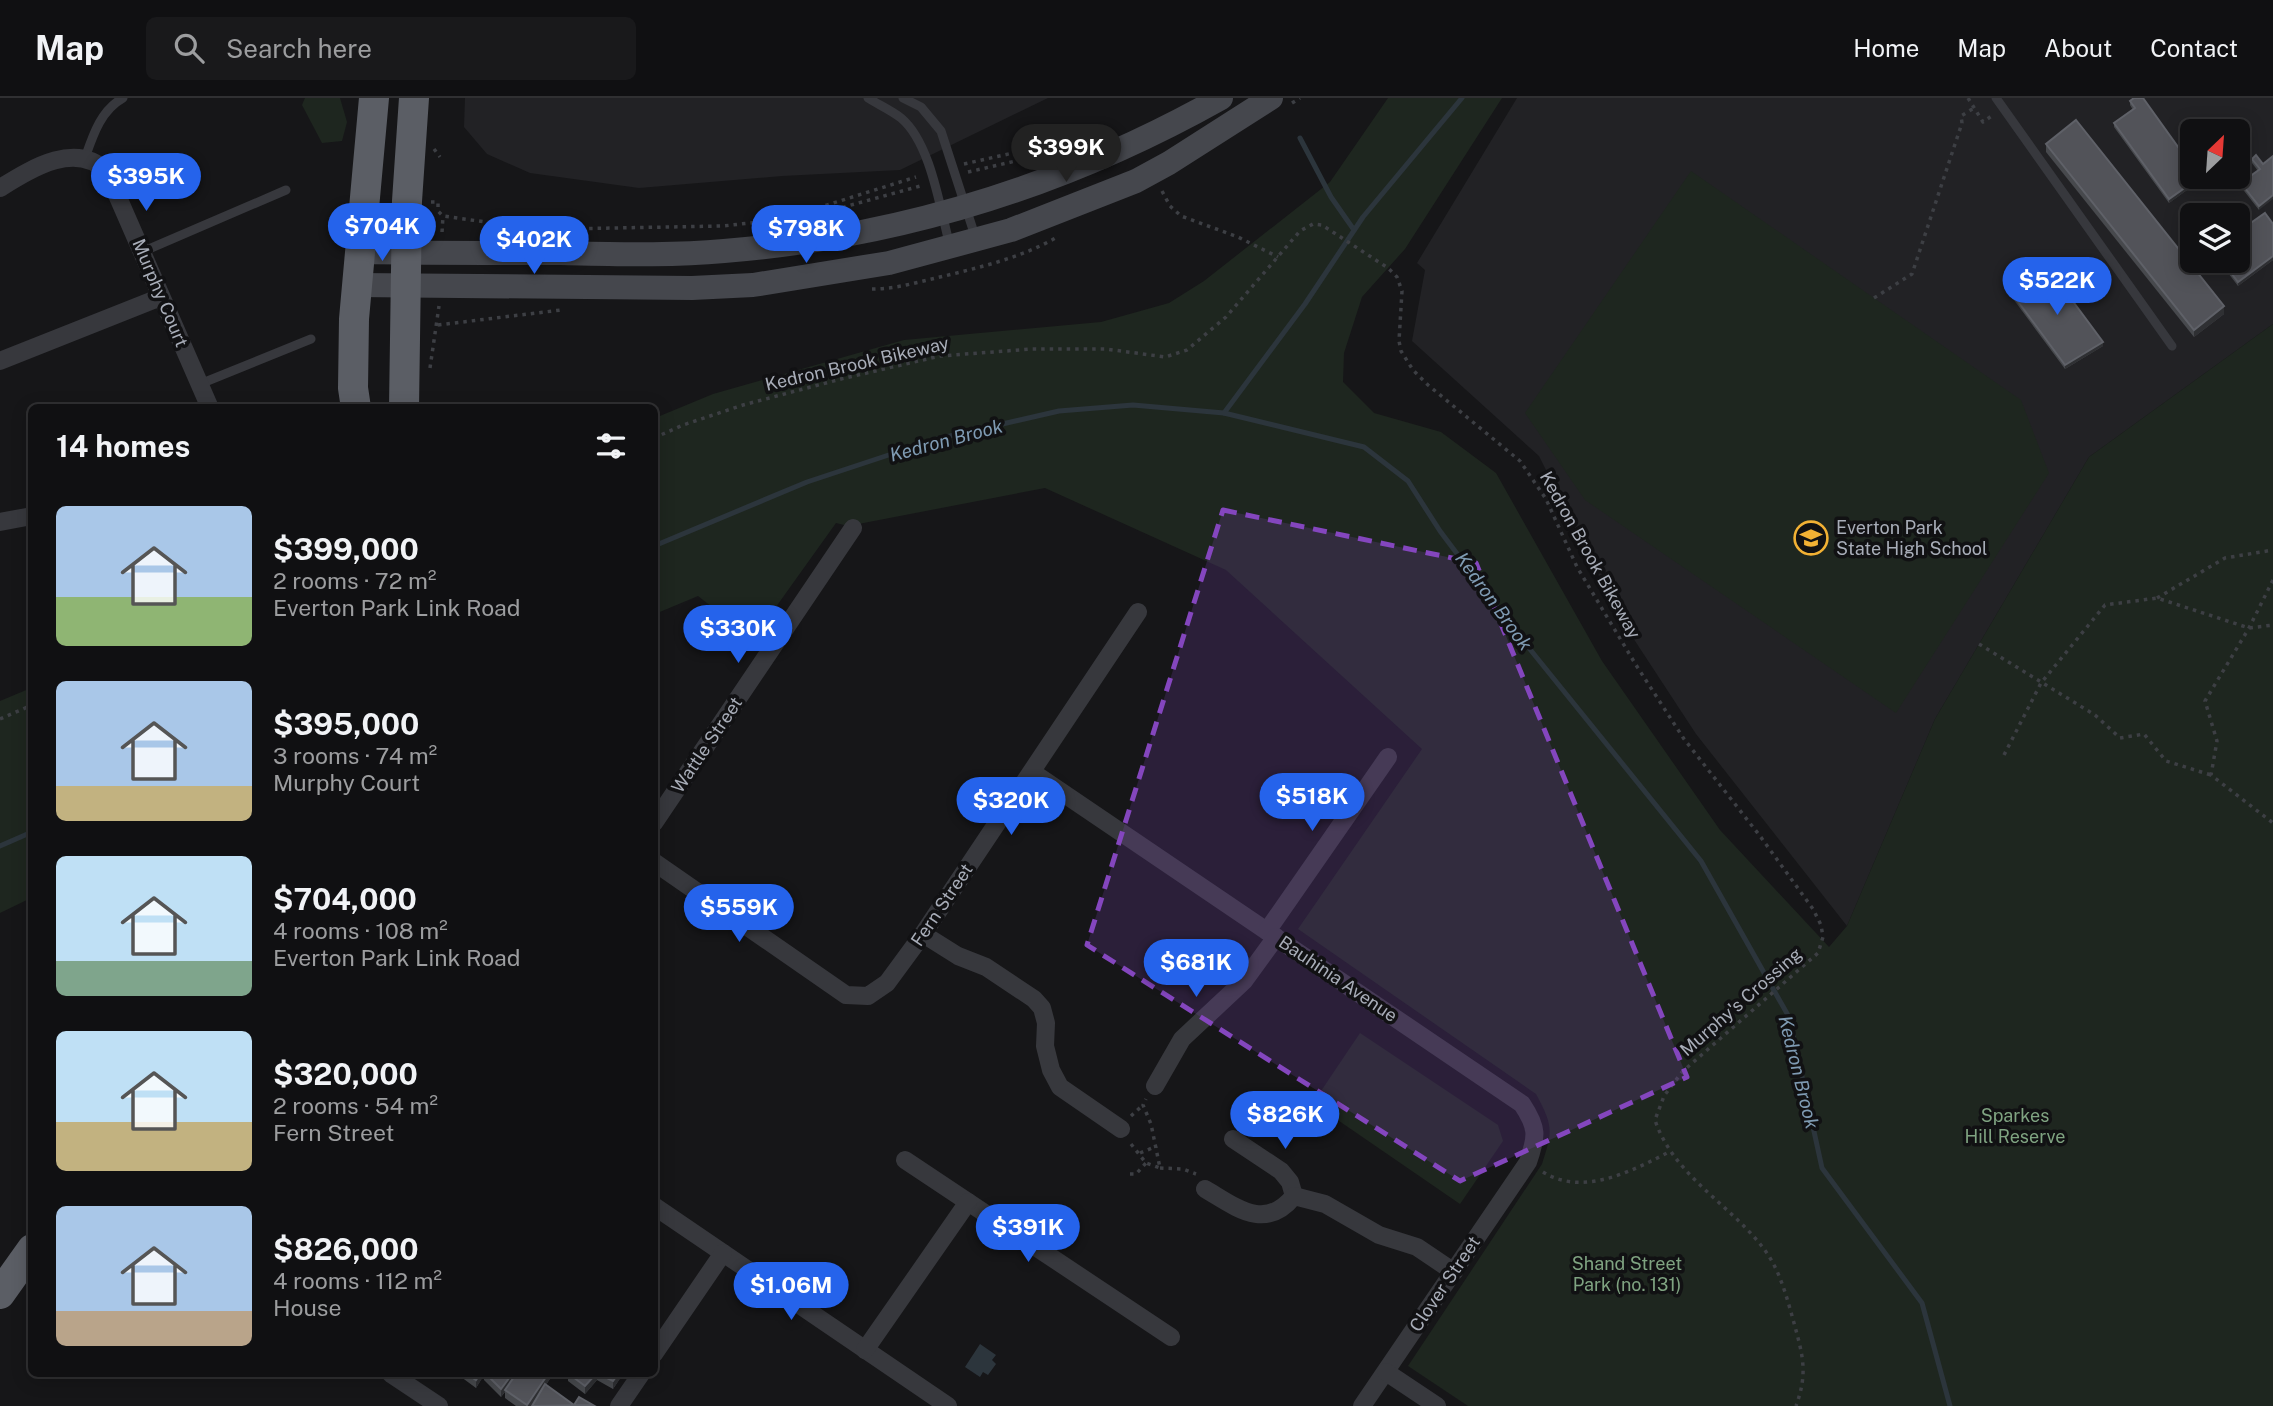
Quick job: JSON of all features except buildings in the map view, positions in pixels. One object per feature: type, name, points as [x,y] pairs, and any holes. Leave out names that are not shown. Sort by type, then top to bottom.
[{"type":"highway","points":[[356,404],[353,341],[356,285],[374,98]]},
{"type":"highway","points":[[404,404],[408,189],[414,98]]},
{"type":"highway","points":[[0,1294],[28,1255]]},
{"type":"main road","points":[[359,252],[661,254],[723,251],[840,236],[966,207],[1074,170],[1142,140],[1221,98]]},
{"type":"main road","points":[[356,285],[627,289],[753,285],[875,266],[1011,230],[1136,181],[1271,98]]},
{"type":"street","points":[[0,188],[57,160],[76,156],[85,158]]},
{"type":"street","name":"Murphy Court","points":[[85,158],[93,160],[107,172],[208,404]]},
{"type":"street","points":[[0,361],[161,297]]},
{"type":"street","points":[[0,522],[28,517]]},
{"type":"street","name":"Wattle Street","points":[[658,816],[853,528]]},
{"type":"street","name":"Fern Street","points":[[658,865],[846,995],[868,996],[887,984],[923,934],[1138,612]]},
{"type":"street","points":[[1155,1086],[1182,1039],[1244,982],[1271,934],[1388,757]]},
{"type":"street","name":"Bauhinia Avenue","points":[[1032,772],[1522,1104],[1533,1121],[1536,1139],[1528,1162]]},
{"type":"street","points":[[923,934],[958,956],[986,967],[1034,999],[1042,1009],[1046,1023],[1045,1046],[1051,1070],[1060,1087],[1121,1129]]},
{"type":"street","points":[[1233,1139],[1282,1171],[1290,1182],[1294,1196]]},
{"type":"street","points":[[905,1160],[1171,1337]]},
{"type":"street","name":"Clover Street","points":[[1362,1406],[1528,1162]]},
{"type":"street","points":[[1205,1189],[1242,1210],[1268,1216],[1284,1208],[1294,1196]]},
{"type":"street","points":[[1294,1196],[1325,1203],[1379,1235],[1418,1247],[1454,1272]]},
{"type":"street","points":[[865,1350],[968,1202]]},
{"type":"street","points":[[658,1209],[948,1406]]},
{"type":"street","points":[[658,1347],[723,1253]]},
{"type":"street","points":[[1385,1372],[1437,1406]]},
{"type":"street","points":[[396,1377],[439,1406]]},
{"type":"street","points":[[619,1406],[639,1377]]},
{"type":"lane","points":[[85,158],[100,121],[107,111],[123,98]]},
{"type":"lane","points":[[868,98],[901,119],[917,137],[933,182],[951,248]]},
{"type":"lane","points":[[903,98],[921,107],[941,131],[977,241]]},
{"type":"lane","points":[[1996,98],[2172,346]]},
{"type":"lane","points":[[142,252],[286,190]]},
{"type":"lane","points":[[200,384],[311,339]]},
{"type":"path","points":[[1968,98],[1983,121],[1997,113]]},
{"type":"path","points":[[1874,298],[1912,274],[1962,123],[1961,116],[1974,107]]},
{"type":"path","points":[[964,164],[1102,133]]},
{"type":"path","points":[[969,172],[1051,153]]},
{"type":"path","points":[[800,216],[811,210],[916,177]]},
{"type":"path","points":[[438,202],[440,214],[456,219],[559,229],[684,228],[811,216],[912,188]]},
{"type":"path","points":[[1161,189],[1170,206],[1181,215],[1238,237],[1278,257]]},
{"type":"path","name":"Kedron Brook Bikeway","points":[[658,436],[743,405],[940,356],[1032,349],[1107,349],[1165,357],[1187,350],[1226,317],[1300,232],[1314,224],[1322,225],[1376,258],[1397,277],[1402,291],[1399,341],[1401,351],[1413,370],[1428,385],[1520,461],[1546,499],[1577,567],[1684,739],[1813,909],[1821,925],[1823,937],[1818,953]]},
{"type":"path","points":[[438,325],[565,310]]},
{"type":"path","points":[[2004,755],[2042,682],[2105,605],[2157,598],[2225,558],[2273,550]]},
{"type":"path","points":[[2211,775],[2217,741],[2205,701],[2249,628],[2273,580]]},
{"type":"path","points":[[2157,598],[2249,628],[2273,625]]},
{"type":"path","points":[[1979,644],[2095,715],[2120,738],[2144,734],[2166,761],[2211,775],[2273,823]]},
{"type":"path","points":[[0,719],[28,707]]},
{"type":"path","name":"Murphy's Crossing","points":[[1669,1152],[1655,1119],[1664,1096],[1682,1072],[1818,953]]},
{"type":"path","points":[[1155,1086],[1143,1105],[1157,1146],[1160,1168]]},
{"type":"path","points":[[1121,1129],[1121,1135],[1140,1153],[1146,1164],[1183,1169],[1199,1175],[1206,1181],[1205,1189]]},
{"type":"path","points":[[1140,1153],[1157,1146]]},
{"type":"path","points":[[1528,1162],[1554,1179],[1593,1182],[1624,1174],[1669,1152],[1765,1249],[1784,1287],[1803,1355],[1804,1385],[1796,1406]]},
{"type":"path","points":[[1130,1174],[1136,1174],[1146,1164]]},
{"type":"highlighted area","points":[[1223,510],[1476,563],[1687,1077],[1460,1181],[1087,945]]},
{"type":"shaded area","points":[[465,98],[1048,98],[900,170],[782,176],[639,188],[530,173],[487,154],[464,127]]},
{"type":"shaded area","name":"Everton Park State High School","points":[[1517,98],[2273,98],[2273,324],[2089,457],[1935,719],[1847,926],[1696,734],[1620,618],[1539,456],[1412,341],[1425,270],[1417,263]]},
{"type":"shaded area","points":[[980,1344],[996,1355],[992,1360],[996,1364],[988,1375],[983,1372],[980,1377],[965,1367]]},
{"type":"green space","points":[[305,98],[340,98],[347,122],[342,141],[322,143],[302,105]]},
{"type":"green space","points":[[1388,98],[1502,98],[1405,249],[1362,297],[1344,353],[1343,382],[1374,413],[1441,432],[1496,473],[1602,661],[1720,830],[1829,947],[1847,926],[1935,719],[2089,457],[2273,324],[2273,1406],[1468,1406],[1408,1366],[1542,1164],[1550,1128],[1546,1114],[1536,1094],[1298,929],[1422,749],[1226,570],[1045,488],[848,526],[836,523],[753,639],[698,596],[658,613],[658,417],[713,394],[904,340],[1101,322],[1169,303],[1204,281],[1330,182]]},
{"type":"green space","points":[[1691,171],[2021,400],[2049,473],[1896,713],[1585,500],[1525,413]]},
{"type":"green space","points":[[28,689],[28,899],[0,913],[0,701]]},
{"type":"green space","points":[[1360,1033],[1498,1125],[1503,1141],[1460,1204],[1313,1103]]},
{"type":"waterway","points":[[1224,413],[1305,304],[1363,217],[1462,98]]},
{"type":"waterway","points":[[1300,138],[1331,197],[1354,230]]},
{"type":"waterway","name":"Kedron Brook","points":[[658,544],[807,482],[937,439],[1059,411],[1133,405],[1224,413],[1364,447],[1408,481],[1440,531],[1512,627],[1701,861],[1789,1017],[1822,1168],[1922,1303],[1950,1406]]},
{"type":"waterway","name":"Kedron Brook","points":[[0,846],[28,834]]},
{"type":"place","name":"Everton Park State High School","points":[[1811,538]]},
{"type":"park label","name":"Sparkes Hill Reserve","points":[[2015,1126]]},
{"type":"park label","name":"Shand Street Park (no. 131)","points":[[1627,1274]]}]
